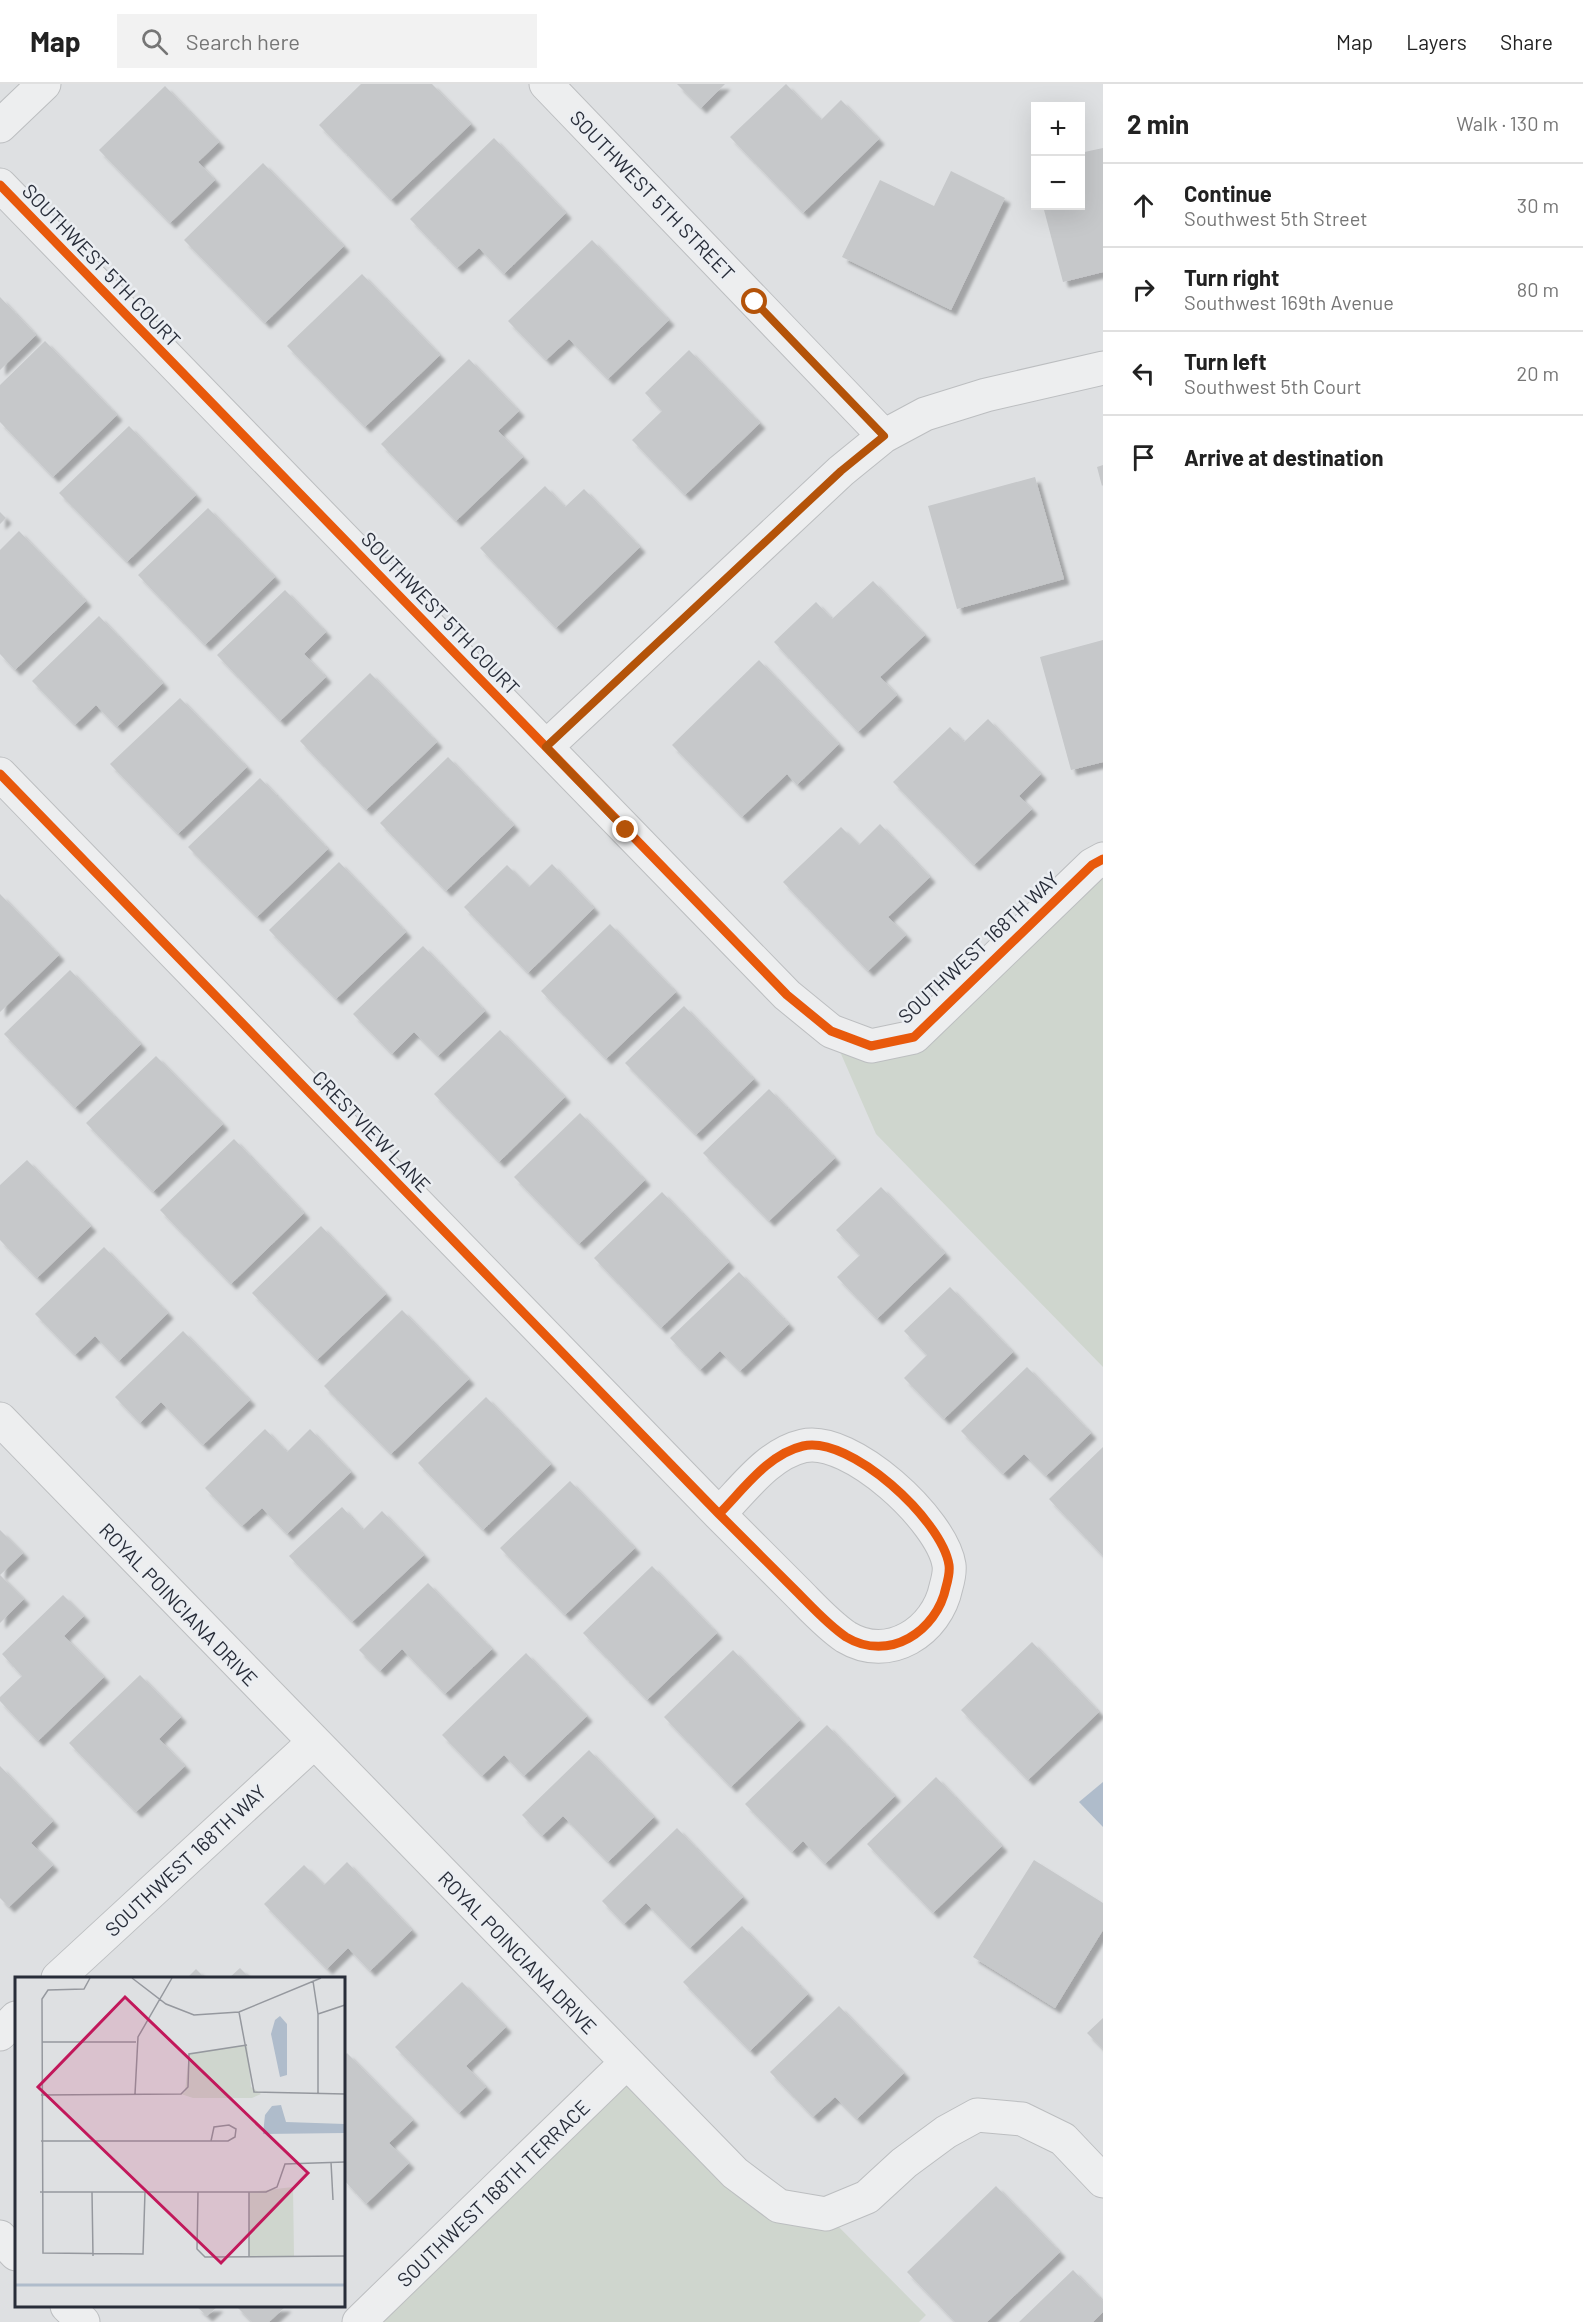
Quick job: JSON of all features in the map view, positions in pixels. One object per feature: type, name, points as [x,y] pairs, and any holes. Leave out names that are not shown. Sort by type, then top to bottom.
[{"type":"street","points":[[0,126],[44,84]]},
{"type":"street","name":"SOUTHWEST 5TH STREET","points":[[546,84],[884,436]]},
{"type":"street","name":"SOUTHWEST 5TH COURT","points":[[0,185],[787,996],[831,1031],[871,1046]]},
{"type":"street","points":[[546,747],[841,471],[884,436],[925,414],[986,395],[1103,368]]},
{"type":"street","name":"CRESTVIEW LANE","points":[[0,774],[719,1514],[820,1616],[847,1637],[869,1645],[888,1646],[908,1641],[923,1629],[944,1598],[950,1568],[946,1553],[932,1529],[904,1496],[876,1474],[846,1454],[825,1446],[804,1446],[785,1453],[768,1465],[719,1514]]},
{"type":"street","name":"SOUTHWEST 168TH WAY","points":[[871,1046],[914,1037],[1092,865],[1103,859]]},
{"type":"street","name":"ROYAL POINCIANA DRIVE","points":[[0,1419],[626,2063],[735,2173],[779,2206],[826,2214],[867,2198],[904,2163],[946,2132],[977,2115],[1022,2119],[1063,2139],[1103,2181]]},
{"type":"street","name":"SOUTHWEST 168TH WAY","points":[[59,1977],[313,1743]]},
{"type":"street","points":[[0,2034],[15,2019]]},
{"type":"street","name":"SOUTHWEST 168TH TERRACE","points":[[359,2322],[626,2063]]},
{"type":"street","points":[[0,2236],[15,2253]]},
{"type":"street","points":[[68,2307],[82,2322]]},
{"type":"shaded area","points":[[1103,859],[1103,1367],[876,1134],[831,1031],[914,1037]]},
{"type":"shaded area","points":[[626,2063],[735,2173],[826,2214],[926,2315],[919,2322],[359,2322]]},
{"type":"water","points":[[1103,1782],[1103,1827],[1079,1802]]},
{"type":"building","points":[[361,84],[432,84],[471,124],[391,200],[319,125]]},
{"type":"building","points":[[677,84],[725,84],[701,108]]},
{"type":"building","points":[[786,84],[821,120],[841,100],[879,139],[803,213],[730,137]]},
{"type":"building","points":[[165,86],[219,142],[198,162],[215,180],[170,223],[99,150]]},
{"type":"building","points":[[494,138],[566,213],[504,274],[479,248],[457,268],[410,219]]},
{"type":"building","points":[[1103,148],[1103,272],[1063,282],[1044,210],[1085,210],[1085,152]]},
{"type":"building","points":[[263,163],[344,246],[265,323],[184,240]]},
{"type":"building","points":[[951,171],[1005,198],[951,310],[842,257],[880,180],[934,206]]},
{"type":"building","points":[[592,240],[669,320],[608,379],[569,339],[546,360],[508,321]]},
{"type":"building","points":[[362,274],[440,355],[365,427],[287,346]]},
{"type":"building","points":[[0,297],[36,335],[0,370]]},
{"type":"building","points":[[45,341],[117,415],[53,477],[0,422],[0,385]]},
{"type":"building","points":[[689,350],[760,423],[685,495],[632,440],[662,411],[645,393]]},
{"type":"building","points":[[469,359],[519,411],[498,431],[523,457],[456,521],[381,444]]},
{"type":"building","points":[[129,426],[196,495],[127,562],[59,493]]},
{"type":"building","points":[[1103,465],[1103,485],[1102,486],[1097,467]]},
{"type":"building","points":[[1035,477],[1064,579],[957,609],[928,506]]},
{"type":"building","points":[[545,486],[565,507],[584,489],[640,547],[556,628],[480,548]]},
{"type":"building","points":[[208,508],[275,577],[205,645],[138,575]]},
{"type":"building","points":[[0,512],[6,518],[0,524]]},
{"type":"building","points":[[19,531],[86,601],[15,670],[0,654],[0,550]]},
{"type":"building","points":[[873,581],[925,635],[880,677],[897,695],[858,732],[774,642],[816,602],[832,619]]},
{"type":"building","points":[[285,590],[326,632],[304,654],[326,677],[280,721],[217,655]]},
{"type":"building","points":[[99,616],[163,683],[117,727],[96,705],[75,725],[32,681]]},
{"type":"building","points":[[1103,640],[1103,762],[1071,770],[1040,657]]},
{"type":"building","points":[[759,660],[839,744],[797,785],[787,774],[742,817],[672,745]]},
{"type":"building","points":[[370,673],[437,742],[366,810],[300,741]]},
{"type":"building","points":[[180,698],[247,767],[178,834],[110,764]]},
{"type":"building","points":[[988,719],[1041,774],[1019,796],[1032,809],[974,865],[893,782],[950,727],[964,742]]},
{"type":"building","points":[[448,757],[514,825],[446,891],[380,823]]},
{"type":"building","points":[[260,778],[328,849],[257,917],[188,847]]},
{"type":"building","points":[[880,824],[930,877],[888,917],[906,935],[868,971],[783,882],[841,827],[859,845]]},
{"type":"building","points":[[339,862],[406,932],[336,999],[269,930]]},
{"type":"building","points":[[552,864],[594,908],[528,973],[464,907],[507,865],[529,887]]},
{"type":"building","points":[[0,894],[59,955],[0,1012]]},
{"type":"building","points":[[610,924],[676,992],[606,1059],[541,991]]},
{"type":"building","points":[[423,946],[485,1011],[438,1056],[414,1032],[392,1054],[353,1014]]},
{"type":"building","points":[[70,970],[141,1044],[75,1108],[4,1034]]},
{"type":"building","points":[[684,1006],[754,1079],[696,1135],[625,1063]]},
{"type":"building","points":[[500,1030],[565,1097],[499,1162],[434,1094]]},
{"type":"building","points":[[156,1056],[223,1124],[153,1192],[86,1123]]},
{"type":"building","points":[[769,1089],[835,1158],[769,1221],[703,1153]]},
{"type":"building","points":[[580,1113],[645,1180],[579,1244],[514,1177]]},
{"type":"building","points":[[234,1139],[304,1213],[231,1284],[160,1210]]},
{"type":"building","points":[[27,1160],[91,1226],[37,1278],[0,1240],[0,1185]]},
{"type":"building","points":[[881,1187],[945,1253],[877,1319],[837,1277],[860,1255],[836,1230]]},
{"type":"building","points":[[662,1192],[729,1262],[661,1328],[594,1258]]},
{"type":"building","points":[[321,1226],[386,1294],[317,1360],[252,1293]]},
{"type":"building","points":[[104,1247],[168,1313],[119,1361],[95,1336],[75,1355],[35,1314]]},
{"type":"building","points":[[739,1272],[789,1324],[740,1371],[720,1351],[700,1370],[670,1338]]},
{"type":"building","points":[[950,1287],[1013,1352],[944,1419],[904,1378],[927,1355],[904,1331]]},
{"type":"building","points":[[402,1310],[469,1379],[391,1454],[324,1386]]},
{"type":"building","points":[[183,1331],[250,1400],[203,1445],[161,1402],[140,1423],[115,1397]]},
{"type":"building","points":[[1027,1367],[1091,1433],[1046,1476],[1024,1454],[1003,1474],[961,1431]]},
{"type":"building","points":[[486,1397],[551,1464],[483,1530],[418,1463]]},
{"type":"building","points":[[265,1429],[287,1452],[310,1429],[351,1472],[287,1534],[262,1508],[242,1526],[205,1488]]},
{"type":"building","points":[[1103,1447],[1103,1556],[1049,1499]]},
{"type":"building","points":[[570,1481],[635,1548],[565,1615],[500,1548]]},
{"type":"building","points":[[342,1507],[363,1530],[382,1511],[424,1555],[352,1622],[289,1556]]},
{"type":"building","points":[[0,1530],[23,1553],[0,1575]]},
{"type":"building","points":[[652,1566],[717,1633],[647,1700],[583,1633]]},
{"type":"building","points":[[0,1575],[24,1599],[0,1623]]},
{"type":"building","points":[[428,1583],[492,1649],[445,1694],[402,1649],[380,1671],[359,1650]]},
{"type":"building","points":[[63,1595],[84,1616],[64,1636],[104,1677],[38,1741],[0,1701],[0,1697],[22,1676],[2,1654]]},
{"type":"building","points":[[1032,1642],[1099,1712],[1028,1780],[961,1710]]},
{"type":"building","points":[[733,1650],[800,1720],[731,1787],[664,1717]]},
{"type":"building","points":[[526,1653],[587,1716],[524,1776],[504,1755],[482,1776],[442,1735]]},
{"type":"building","points":[[140,1675],[181,1717],[159,1739],[185,1766],[136,1812],[69,1743]]},
{"type":"building","points":[[827,1725],[895,1796],[825,1864],[803,1841],[792,1852],[745,1804]]},
{"type":"building","points":[[589,1750],[654,1817],[608,1862],[563,1816],[542,1836],[522,1815]]},
{"type":"building","points":[[0,1766],[53,1821],[31,1843],[53,1865],[9,1907],[0,1898]]},
{"type":"building","points":[[936,1777],[1002,1846],[933,1913],[867,1844]]},
{"type":"building","points":[[677,1828],[743,1897],[690,1948],[646,1903],[624,1924],[602,1901]]},
{"type":"building","points":[[1034,1860],[1103,1903],[1103,1930],[1055,2008],[973,1957]]},
{"type":"building","points":[[347,1862],[412,1930],[370,1971],[348,1948],[327,1969],[264,1904],[304,1865],[324,1885]]},
{"type":"building","points":[[742,1926],[808,1994],[750,2051],[683,1982]]},
{"type":"building","points":[[240,1968],[249,1977],[230,1977]]},
{"type":"building","points":[[196,1969],[204,1977],[188,1977]]},
{"type":"building","points":[[462,1982],[506,2027],[466,2066],[486,2087],[459,2113],[395,2047]]},
{"type":"building","points":[[839,2006],[904,2073],[857,2119],[835,2097],[813,2117],[770,2072]]},
{"type":"building","points":[[1103,2018],[1103,2049],[1087,2033]]},
{"type":"building","points":[[347,2053],[413,2120],[389,2143],[409,2163],[366,2204],[345,2181],[345,2056]]},
{"type":"building","points":[[996,2186],[1060,2252],[987,2322],[955,2322],[907,2272]]},
{"type":"building","points":[[1073,2270],[1103,2301],[1103,2312],[1093,2322],[1019,2322]]},
{"type":"building","points":[[197,2307],[217,2307],[207,2316]]},
{"type":"building","points":[[237,2307],[285,2307],[269,2322],[252,2322]]},
{"type":"cycle path","points":[[0,185],[787,995],[831,1031],[871,1046],[914,1037],[1092,865],[1103,859]]},
{"type":"cycle path","points":[[0,774],[719,1514],[833,1627],[846,1637],[862,1644],[878,1646],[894,1644],[922,1629],[933,1617],[941,1603],[948,1579],[949,1565],[943,1547],[930,1526],[891,1484],[845,1454],[822,1446],[803,1446],[790,1450],[757,1474],[719,1514]]},
{"type":"route","points":[[626,830],[546,747],[841,471],[884,436],[755,302]]}]
